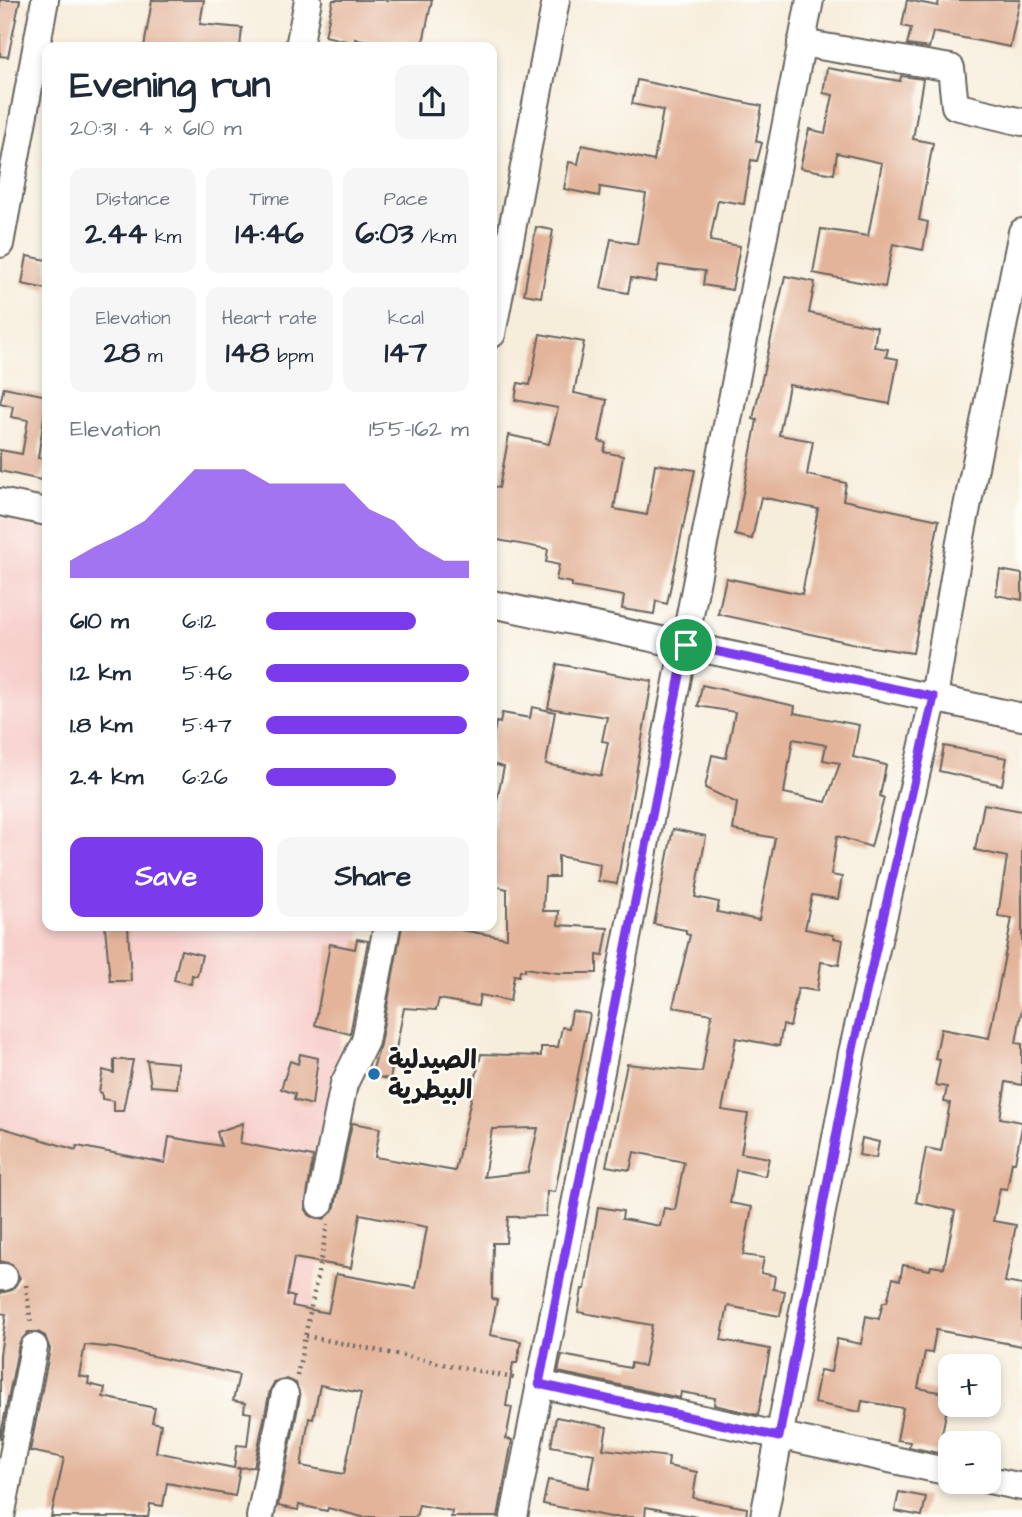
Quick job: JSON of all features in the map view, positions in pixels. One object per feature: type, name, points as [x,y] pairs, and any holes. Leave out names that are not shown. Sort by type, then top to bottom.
[{"type":"street","points":[[0,244],[45,0]]},
{"type":"street","points":[[300,42],[308,0]]},
{"type":"street","points":[[497,308],[556,0]]},
{"type":"street","points":[[514,1517],[810,0]]},
{"type":"street","points":[[802,43],[951,68],[955,106],[1022,122]]},
{"type":"street","points":[[764,1517],[852,1053],[934,697],[960,542],[1022,232]]},
{"type":"street","points":[[0,502],[42,511]]},
{"type":"street","points":[[497,605],[1022,717]]},
{"type":"street","points":[[320,1204],[344,1084],[365,1041],[386,931]]},
{"type":"street","points":[[1,1517],[34,1347]]},
{"type":"street","points":[[539,1384],[938,1470]]},
{"type":"street","points":[[260,1517],[285,1394]]},
{"type":"street","points":[[1001,1483],[1022,1487]]},
{"type":"path","points":[[285,1394],[298,1374],[329,1225],[320,1204]]},
{"type":"path","points":[[2,1277],[25,1281],[34,1347]]},
{"type":"path","points":[[306,1336],[539,1384]]},
{"type":"shaded area","points":[[0,518],[42,527],[42,931],[361,931],[307,1216],[326,1221],[298,1370],[164,1340],[160,1360],[35,1336],[30,1276],[0,1270]]},
{"type":"building","points":[[0,0],[20,0],[8,57],[0,56]]},
{"type":"building","points":[[152,0],[204,0],[200,24],[242,28],[241,42],[145,42]]},
{"type":"building","points":[[333,0],[432,0],[423,42],[355,39],[355,42],[351,42],[325,36]]},
{"type":"building","points":[[907,0],[938,6],[939,0],[1020,0],[1010,47],[933,32],[929,48],[907,45],[911,28],[902,26]]},
{"type":"building","points":[[827,68],[900,81],[901,76],[923,79],[913,139],[933,143],[919,220],[928,222],[923,250],[893,244],[885,287],[813,273],[821,229],[868,236],[882,163],[837,153],[834,174],[800,168],[809,129],[825,133],[833,95],[823,93]]},
{"type":"building","points":[[637,80],[762,106],[756,141],[762,143],[757,161],[751,160],[744,204],[718,200],[710,241],[740,246],[732,290],[703,285],[705,271],[659,265],[656,282],[631,278],[628,293],[601,288],[611,239],[637,244],[646,194],[600,187],[599,196],[564,189],[569,162],[578,164],[582,145],[654,161],[663,110],[632,104]]},
{"type":"building","points":[[536,227],[553,230],[541,297],[524,294]]},
{"type":"building","points":[[27,256],[42,259],[42,288],[22,284]]},
{"type":"building","points":[[785,276],[815,282],[809,313],[877,327],[874,347],[888,349],[886,357],[898,359],[890,404],[789,385],[779,435],[813,441],[807,475],[846,483],[843,500],[939,520],[913,653],[865,646],[718,614],[726,578],[802,594],[818,509],[761,497],[752,539],[735,535],[757,420],[753,419]]},
{"type":"building","points":[[540,334],[584,342],[574,393],[607,400],[599,441],[606,443],[604,452],[623,456],[614,509],[647,515],[655,464],[695,470],[667,604],[656,601],[654,614],[622,609],[624,596],[572,587],[572,583],[556,580],[559,565],[546,562],[548,549],[497,540],[497,487],[509,435],[549,444],[558,408],[515,400],[518,383],[530,385]]},
{"type":"building","points":[[4,387],[42,395],[42,430],[38,458],[42,458],[41,480],[0,471],[0,450],[22,454],[28,420],[11,417],[13,406],[0,403]]},
{"type":"building","points":[[1000,570],[1022,574],[1022,600],[996,595]]},
{"type":"building","points":[[557,664],[652,681],[617,884],[598,881],[600,864],[558,856],[558,877],[545,877],[543,911],[559,911],[558,925],[608,928],[603,956],[597,955],[597,973],[558,973],[525,968],[525,971],[520,970],[519,976],[514,975],[510,1001],[480,995],[478,1006],[439,999],[436,1010],[404,1008],[390,1079],[371,1076],[380,1044],[401,931],[467,931],[507,938],[507,889],[497,886],[497,800],[504,767],[497,765],[497,722],[500,723],[502,713],[530,718],[532,707],[555,712],[546,764],[601,776],[608,742],[602,741],[607,717],[548,708]]},
{"type":"building","points":[[702,685],[795,706],[794,713],[859,725],[853,757],[886,765],[880,796],[884,798],[871,847],[837,836],[831,875],[842,877],[838,899],[812,895],[805,929],[843,940],[839,965],[821,962],[817,991],[798,988],[790,1027],[783,1025],[779,1046],[736,1038],[722,1110],[748,1114],[741,1153],[769,1158],[765,1176],[736,1170],[730,1203],[752,1207],[743,1255],[764,1258],[761,1273],[775,1276],[773,1289],[785,1291],[780,1316],[728,1306],[721,1340],[770,1349],[758,1415],[714,1405],[715,1398],[681,1392],[680,1398],[558,1372],[562,1355],[630,1368],[631,1363],[644,1366],[652,1325],[578,1312],[582,1289],[585,1289],[598,1207],[623,1211],[622,1219],[660,1226],[664,1208],[675,1210],[684,1162],[634,1152],[630,1170],[606,1166],[627,1064],[702,1072],[712,1014],[673,1007],[690,935],[686,934],[686,930],[654,924],[673,829],[706,836],[695,897],[719,902],[717,912],[759,920],[775,838],[733,830],[737,803],[705,788],[712,755],[726,758],[735,712],[698,706]],"holes":[[[793,739],[826,745],[823,760],[840,763],[826,802],[784,793]]]},
{"type":"building","points":[[944,746],[1007,758],[1002,785],[939,771]]},
{"type":"building","points":[[984,804],[1022,811],[1022,1008],[1016,1043],[1022,1044],[1022,1085],[1006,1082],[1000,1118],[1022,1122],[1022,1127],[1007,1189],[1000,1188],[993,1221],[1016,1225],[1005,1282],[1022,1285],[1022,1346],[936,1330],[932,1353],[925,1352],[918,1388],[938,1392],[938,1417],[945,1417],[942,1431],[938,1431],[938,1453],[909,1447],[910,1442],[897,1440],[903,1408],[862,1401],[860,1412],[814,1403],[820,1370],[831,1372],[837,1339],[861,1344],[866,1316],[879,1319],[893,1278],[900,1280],[903,1265],[930,1270],[931,1266],[944,1268],[955,1211],[916,1202],[926,1148],[941,1151],[950,1103],[944,1102],[947,1087],[935,1085],[940,1060],[935,1059],[941,1029],[989,1038],[1012,918],[998,916],[1007,857],[975,850]]},
{"type":"building","points":[[105,931],[128,931],[131,981],[110,981]]},
{"type":"building","points":[[357,939],[368,941],[350,1034],[315,1025],[330,944],[355,949]]},
{"type":"building","points":[[181,950],[202,955],[197,976],[192,975],[191,984],[174,980]]},
{"type":"building","points":[[572,1011],[590,1014],[555,1192],[547,1191],[546,1216],[508,1217],[506,1243],[493,1243],[492,1299],[497,1300],[490,1335],[521,1341],[517,1363],[513,1363],[506,1406],[512,1407],[506,1439],[512,1440],[498,1517],[451,1517],[452,1511],[419,1505],[416,1517],[362,1517],[328,1508],[327,1511],[299,1505],[298,1510],[278,1506],[300,1397],[296,1383],[287,1379],[274,1383],[270,1390],[254,1467],[236,1468],[240,1469],[235,1496],[167,1483],[163,1506],[150,1504],[148,1517],[51,1517],[64,1458],[30,1451],[50,1349],[45,1336],[38,1332],[28,1332],[19,1344],[0,1439],[0,1355],[6,1314],[0,1313],[0,1293],[12,1290],[20,1278],[12,1264],[0,1261],[0,1127],[76,1150],[77,1146],[165,1163],[169,1137],[221,1146],[217,1132],[243,1123],[240,1143],[313,1157],[305,1208],[310,1216],[324,1219],[335,1207],[352,1123],[380,1128],[375,1157],[455,1171],[481,1054],[541,1056],[541,1047],[558,1047],[562,1027],[569,1028]],"holes":[[[538,1128],[528,1172],[484,1177],[492,1129]],[[360,1214],[427,1227],[416,1288],[336,1274],[328,1313],[292,1306],[294,1297],[287,1295],[294,1258],[351,1268]],[[85,1345],[116,1348],[239,1375],[233,1401],[245,1403],[244,1412],[251,1413],[247,1446],[237,1445],[234,1468],[156,1452],[161,1424],[152,1422],[155,1408],[103,1397],[105,1388],[88,1384],[89,1378],[79,1376]],[[320,1385],[361,1393],[344,1474],[301,1466],[309,1418],[313,1419]]]},
{"type":"building","points":[[300,1054],[318,1058],[312,1105],[294,1100],[295,1094],[281,1089],[290,1061],[298,1064]]},
{"type":"building","points":[[114,1060],[133,1060],[123,1111],[114,1111],[114,1101],[102,1099],[102,1093],[99,1092],[103,1070],[114,1073]]},
{"type":"building","points":[[147,1060],[178,1063],[177,1088],[151,1086]]},
{"type":"building","points":[[862,1138],[879,1142],[876,1158],[859,1155]]},
{"type":"building","points":[[556,1417],[607,1427],[603,1449],[669,1457],[668,1466],[697,1472],[693,1498],[747,1508],[746,1517],[697,1517],[646,1507],[645,1517],[611,1517],[543,1504],[548,1480],[588,1488],[594,1454],[551,1446]]},
{"type":"building","points":[[899,1492],[926,1497],[922,1516],[895,1511]]},
{"type":"place","name":"الصيدلية البيطرية","points":[[374,1074]]},
{"type":"route","points":[[686,645],[934,697],[852,1053],[779,1437],[539,1384],[610,1014],[686,645]]}]
